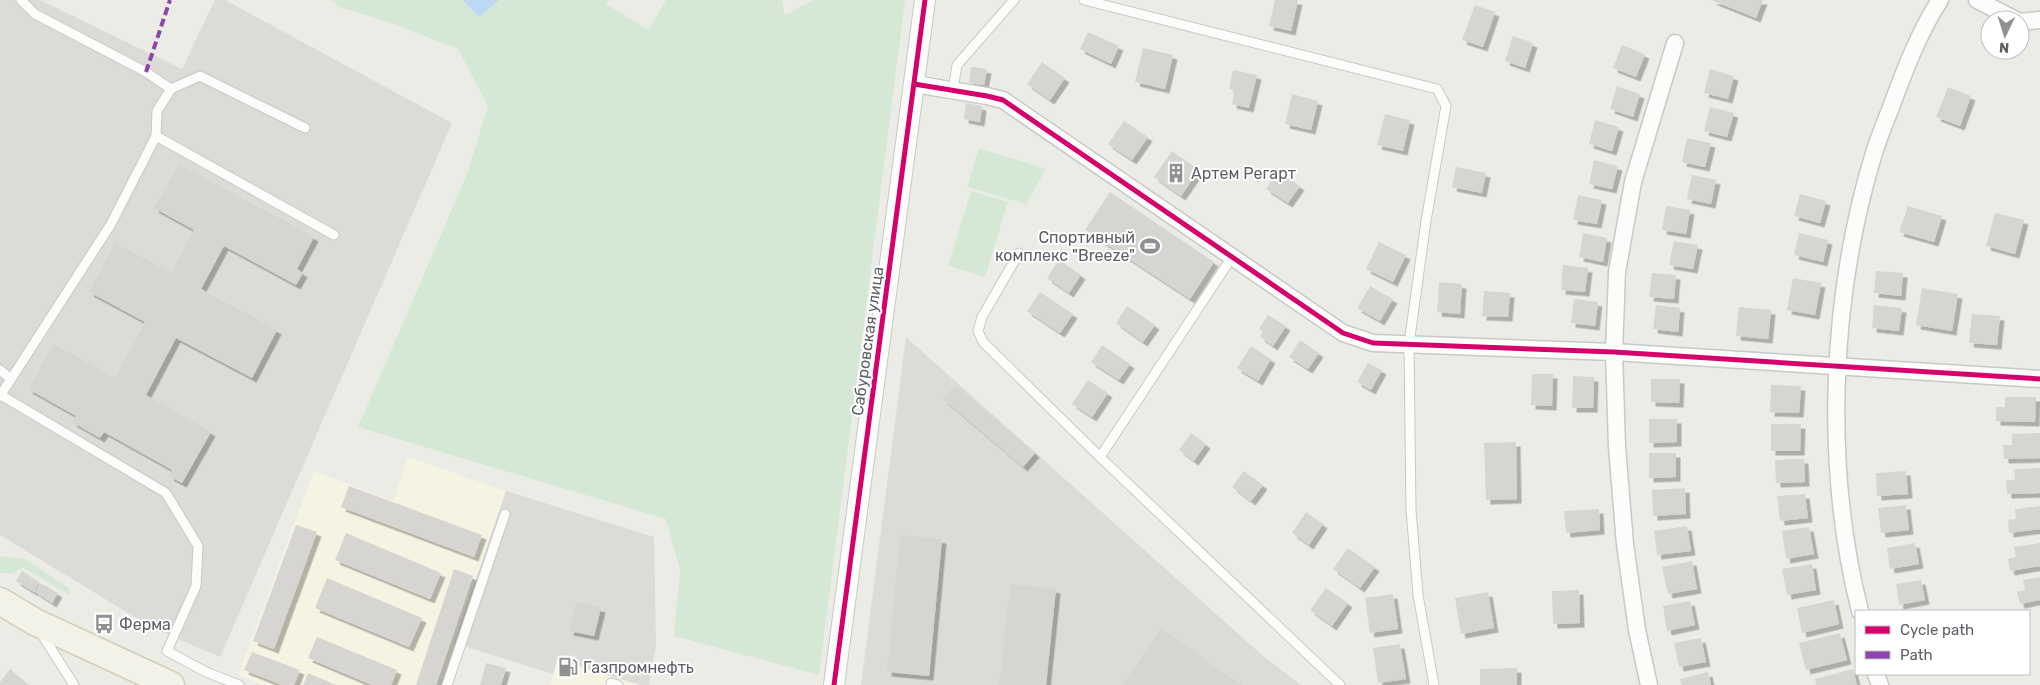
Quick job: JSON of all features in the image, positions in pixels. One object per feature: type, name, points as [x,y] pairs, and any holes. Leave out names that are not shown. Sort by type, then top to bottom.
[{"type":"main road","points":[[0,601],[35,622],[155,682]]},
{"type":"street","name":"Сабуровская улица","points":[[834,685],[925,0]]},
{"type":"street","points":[[1860,610],[1852,578],[1838,480],[1837,367],[1840,319],[1853,235],[1871,162],[1923,27],[1940,0]]},
{"type":"street","points":[[1977,0],[1996,10]]},
{"type":"street","points":[[1649,685],[1637,630],[1625,544],[1617,447],[1614,352],[1617,272],[1633,182],[1675,42]]},
{"type":"street","points":[[914,84],[1003,100],[1343,333],[1373,343],[1614,352],[2040,379]]},
{"type":"lane","points":[[21,0],[35,14],[146,72],[172,89]]},
{"type":"lane","points":[[953,90],[957,65],[1014,0]]},
{"type":"lane","points":[[1084,0],[1437,89],[1446,106],[1426,221],[1409,344],[1411,510],[1418,595],[1434,685]]},
{"type":"lane","points":[[239,685],[206,672],[167,651],[196,586],[198,546],[166,493],[0,396],[111,224],[156,136],[157,111],[172,89],[200,76],[305,128]]},
{"type":"lane","points":[[156,136],[334,235]]},
{"type":"lane","points":[[1019,253],[982,317],[978,331],[983,342],[1100,457],[1340,685]]},
{"type":"lane","points":[[1100,457],[1232,257]]},
{"type":"lane","points":[[0,370],[11,379]]},
{"type":"lane","points":[[447,685],[505,514]]},
{"type":"lane","points":[[35,622],[74,685]]},
{"type":"lane","points":[[610,685],[611,683],[618,685]]},
{"type":"shaded area","points":[[0,0],[40,0],[182,69],[215,0],[225,0],[452,123],[220,657],[151,627],[0,535]]},
{"type":"shaded area","points":[[906,337],[1263,656],[1301,685],[861,685]]},
{"type":"shaded area","points":[[407,457],[506,491],[440,685],[263,685],[238,675],[314,471],[394,501]]},
{"type":"shaded area","points":[[506,491],[654,537],[656,645],[649,685],[640,685],[557,660],[553,674],[454,643]]},
{"type":"shaded area","name":"Газпромнефть","points":[[557,660],[640,685],[550,685]]},
{"type":"green space","points":[[331,0],[462,0],[479,17],[499,0],[608,0],[606,4],[648,30],[666,0],[782,0],[785,15],[813,0],[905,0],[819,675],[674,636],[680,570],[666,519],[358,427],[467,174],[488,106],[458,49],[394,24],[339,7]]},
{"type":"green space","points":[[979,148],[1046,169],[1026,204],[967,187]]},
{"type":"green space","points":[[971,191],[1008,202],[985,277],[948,266]]},
{"type":"green space","points":[[0,556],[25,559],[69,588],[69,595],[22,567],[13,573],[0,573]]},
{"type":"water","points":[[462,0],[499,0],[479,17]]},
{"type":"building","points":[[1275,0],[1298,0],[1291,31],[1269,26]]},
{"type":"building","points":[[1711,0],[1763,0],[1756,18]]},
{"type":"building","points":[[1475,5],[1495,12],[1483,47],[1462,40]]},
{"type":"building","points":[[1088,32],[1119,46],[1111,64],[1080,49]]},
{"type":"building","points":[[1513,36],[1533,43],[1525,68],[1505,61]]},
{"type":"building","points":[[1622,45],[1645,54],[1636,77],[1613,68]]},
{"type":"building","points":[[1143,48],[1173,55],[1165,89],[1135,82]]},
{"type":"building","points":[[1042,62],[1065,78],[1050,100],[1027,84]]},
{"type":"building","points":[[971,67],[987,69],[984,85],[969,83]]},
{"type":"building","points":[[1710,69],[1734,76],[1728,99],[1704,93]]},
{"type":"building","points":[[1233,70],[1257,75],[1249,108],[1232,104],[1235,90],[1229,89]]},
{"type":"building","points":[[1617,86],[1640,94],[1633,117],[1610,109]]},
{"type":"building","points":[[1948,87],[1971,96],[1960,126],[1936,117]]},
{"type":"building","points":[[1292,94],[1318,101],[1311,130],[1285,124]]},
{"type":"building","points":[[966,103],[982,106],[980,122],[964,119]]},
{"type":"building","points":[[1710,107],[1734,113],[1727,137],[1704,131]]},
{"type":"building","points":[[1385,114],[1410,120],[1403,151],[1377,145]]},
{"type":"building","points":[[1595,120],[1619,127],[1612,151],[1589,144]]},
{"type":"building","points":[[1124,121],[1148,137],[1132,160],[1108,144]]},
{"type":"building","points":[[1687,138],[1711,143],[1705,167],[1682,162]]},
{"type":"building","name":"Артем Регарт","points":[[1172,151],[1199,170],[1181,196],[1154,177]]},
{"type":"building","points":[[1594,160],[1618,166],[1612,189],[1589,184]]},
{"type":"building","points":[[179,164],[314,237],[297,269],[303,273],[296,285],[224,246],[201,289],[277,330],[252,378],[176,338],[146,395],[211,432],[182,483],[169,476],[172,470],[104,432],[100,438],[72,422],[76,416],[28,389],[54,344],[115,378],[145,322],[89,292],[115,243],[171,273],[194,230],[154,208]]},
{"type":"building","points":[[1456,167],[1486,173],[1482,193],[1452,187]]},
{"type":"building","points":[[1278,171],[1300,186],[1288,203],[1266,189]]},
{"type":"building","points":[[1692,175],[1716,180],[1711,204],[1687,199]]},
{"type":"building","name":"Спортивный комплекс \"Breeze\"","points":[[1110,192],[1214,262],[1190,299],[1085,230]]},
{"type":"building","points":[[1800,194],[1826,201],[1820,223],[1794,216]]},
{"type":"building","points":[[1578,195],[1602,200],[1597,224],[1573,220]]},
{"type":"building","points":[[1666,206],[1690,210],[1686,234],[1662,230]]},
{"type":"building","points":[[1908,206],[1942,216],[1934,242],[1899,232]]},
{"type":"building","points":[[1995,213],[2024,220],[2015,254],[1986,246]]},
{"type":"building","points":[[1583,233],[1607,238],[1603,262],[1579,257]]},
{"type":"building","points":[[1799,233],[1828,240],[1823,262],[1794,255]]},
{"type":"building","points":[[1674,241],[1698,245],[1693,269],[1669,265]]},
{"type":"building","points":[[1379,242],[1406,255],[1393,282],[1366,269]]},
{"type":"building","points":[[1059,260],[1081,275],[1069,293],[1047,278]]},
{"type":"building","points":[[1563,265],[1588,268],[1585,292],[1561,290]]},
{"type":"building","points":[[1876,271],[1903,273],[1901,296],[1874,293]]},
{"type":"building","points":[[1652,273],[1676,275],[1674,299],[1649,297]]},
{"type":"building","points":[[1793,278],[1821,283],[1815,315],[1787,310]]},
{"type":"building","points":[[1439,282],[1462,284],[1460,314],[1437,312]]},
{"type":"building","points":[[1370,286],[1393,299],[1380,321],[1357,308]]},
{"type":"building","points":[[1922,288],[1958,294],[1952,331],[1916,325]]},
{"type":"building","points":[[1484,291],[1510,293],[1508,317],[1482,316]]},
{"type":"building","points":[[1040,292],[1073,314],[1060,333],[1027,311]]},
{"type":"building","points":[[1574,299],[1598,302],[1595,326],[1571,323]]},
{"type":"building","points":[[1656,305],[1680,308],[1678,332],[1653,329]]},
{"type":"building","points":[[1874,305],[1902,308],[1899,331],[1872,328]]},
{"type":"building","points":[[1127,306],[1155,325],[1143,342],[1116,323]]},
{"type":"building","points":[[1739,307],[1771,310],[1768,339],[1736,336]]},
{"type":"building","points":[[1972,314],[2000,316],[1997,345],[1969,343]]},
{"type":"building","points":[[1268,315],[1286,326],[1273,346],[1260,337],[1263,332],[1259,329]]},
{"type":"building","points":[[1300,340],[1319,353],[1308,369],[1289,357]]},
{"type":"building","points":[[1102,345],[1130,364],[1119,380],[1091,362]]},
{"type":"building","points":[[1251,346],[1271,359],[1258,381],[1237,368]]},
{"type":"building","points":[[1368,363],[1382,370],[1371,390],[1357,382]]},
{"type":"building","points":[[1532,374],[1553,374],[1552,406],[1531,405]]},
{"type":"building","points":[[1573,376],[1594,377],[1593,408],[1572,408]]},
{"type":"building","points":[[1651,379],[1680,379],[1679,403],[1651,402]]},
{"type":"building","points":[[1088,380],[1108,393],[1092,417],[1072,404]]},
{"type":"building","points":[[955,385],[1035,453],[1023,467],[943,399]]},
{"type":"building","points":[[1771,385],[1801,386],[1799,413],[1770,412]]},
{"type":"building","points":[[2005,397],[2036,397],[2035,422],[1996,421],[1996,407],[2005,407]]},
{"type":"building","points":[[1649,419],[1677,419],[1677,442],[1649,443]]},
{"type":"building","points":[[1771,424],[1801,424],[1800,451],[1771,451]]},
{"type":"building","points":[[1191,433],[1206,444],[1194,461],[1179,450]]},
{"type":"building","points":[[2040,433],[2040,458],[2004,459],[2003,445],[2012,445],[2012,434]]},
{"type":"building","points":[[1516,442],[1517,499],[1486,500],[1484,443]]},
{"type":"building","points":[[1649,453],[1676,453],[1676,477],[1649,478]]},
{"type":"building","points":[[1804,459],[1805,482],[1776,483],[1775,460]]},
{"type":"building","points":[[2040,468],[2040,493],[2007,494],[2006,480],[2015,480],[2014,469]]},
{"type":"building","points":[[1244,471],[1263,485],[1251,501],[1232,487]]},
{"type":"building","points":[[1906,471],[1908,494],[1877,496],[1876,473]]},
{"type":"building","points":[[349,486],[482,535],[474,557],[341,507]]},
{"type":"building","points":[[1685,488],[1686,514],[1653,516],[1652,490]]},
{"type":"building","points":[[1805,494],[1808,518],[1780,521],[1777,496]]},
{"type":"building","points":[[1906,505],[1909,530],[1881,533],[1878,508]]},
{"type":"building","points":[[2040,506],[2040,529],[2009,533],[2008,520],[2016,519],[2015,509]]},
{"type":"building","points":[[1599,509],[1600,530],[1566,533],[1564,511]]},
{"type":"building","points":[[1306,512],[1323,524],[1309,545],[1292,533]]},
{"type":"building","points":[[296,525],[317,532],[274,649],[253,641]]},
{"type":"building","points":[[1687,526],[1691,551],[1657,555],[1654,531]]},
{"type":"building","points":[[1809,527],[1814,554],[1786,559],[1782,531]]},
{"type":"building","points":[[346,533],[441,573],[430,599],[335,560]]},
{"type":"building","points":[[900,535],[942,539],[929,676],[887,672]]},
{"type":"building","points":[[1915,543],[1919,564],[1890,569],[1887,548]]},
{"type":"building","points":[[2040,543],[2040,566],[2010,571],[2008,559],[2016,557],[2014,547]]},
{"type":"building","points":[[1348,548],[1375,567],[1360,588],[1333,569]]},
{"type":"building","points":[[1692,561],[1697,589],[1668,594],[1662,567]]},
{"type":"building","points":[[1812,564],[1816,590],[1787,595],[1782,569]]},
{"type":"building","points":[[454,569],[473,576],[436,685],[416,685]]},
{"type":"building","points":[[22,571],[39,582],[34,592],[16,581]]},
{"type":"building","points":[[2040,577],[2040,600],[2020,604],[2017,592],[2025,590],[2023,580]]},
{"type":"building","points":[[327,578],[422,618],[409,647],[315,608]]},
{"type":"building","points":[[1921,580],[1925,600],[1899,605],[1896,584]]},
{"type":"building","points":[[40,583],[58,593],[52,603],[35,592]]},
{"type":"building","points":[[1010,584],[1056,589],[1046,685],[999,685]]},
{"type":"building","points":[[1326,588],[1348,603],[1332,626],[1310,610]]},
{"type":"building","points":[[1579,590],[1580,623],[1553,624],[1552,591]]},
{"type":"building","points":[[1488,592],[1494,628],[1461,634],[1455,598]]},
{"type":"building","points":[[1393,594],[1398,629],[1370,633],[1365,598]]},
{"type":"building","points":[[1834,600],[1839,624],[1802,633],[1797,608]]},
{"type":"building","points":[[1690,601],[1695,625],[1667,631],[1663,606]]},
{"type":"building","points":[[576,602],[601,608],[594,636],[569,631]]},
{"type":"building","points":[[1161,629],[1242,685],[1122,685]]},
{"type":"building","points":[[1840,633],[1847,660],[1806,670],[1799,643]]},
{"type":"building","points":[[317,637],[397,670],[391,685],[372,685],[308,658]]},
{"type":"building","points":[[1701,638],[1706,662],[1679,667],[1674,643]]},
{"type":"building","points":[[1400,644],[1406,679],[1378,683],[1373,648]]},
{"type":"building","points":[[252,652],[300,670],[294,685],[282,685],[244,670]]},
{"type":"building","points":[[486,663],[506,668],[501,685],[480,685]]},
{"type":"building","points":[[1517,668],[1517,685],[1480,685],[1480,669]]},
{"type":"building","points":[[10,669],[29,685],[0,685],[0,682]]},
{"type":"building","points":[[1853,669],[1857,685],[1816,685],[1815,679]]},
{"type":"building","points":[[1708,672],[1711,685],[1682,685],[1680,679]]},
{"type":"building","points":[[308,673],[336,685],[303,685]]},
{"type":"marked path","points":[[146,72],[170,0]]},
{"type":"cycle path","points":[[834,685],[925,0]]},
{"type":"cycle path","points":[[914,84],[1003,100],[1343,333],[1373,343],[1614,352],[2040,379]]},
{"type":"place","name":"Артем Регарт","points":[[1176,173]]},
{"type":"place","name":"Спортивный комплекс \"Breeze\"","points":[[1150,246]]},
{"type":"place","name":"Ферма","points":[[104,624]]},
{"type":"place","name":"Газпромнефть","points":[[568,667]]}]
